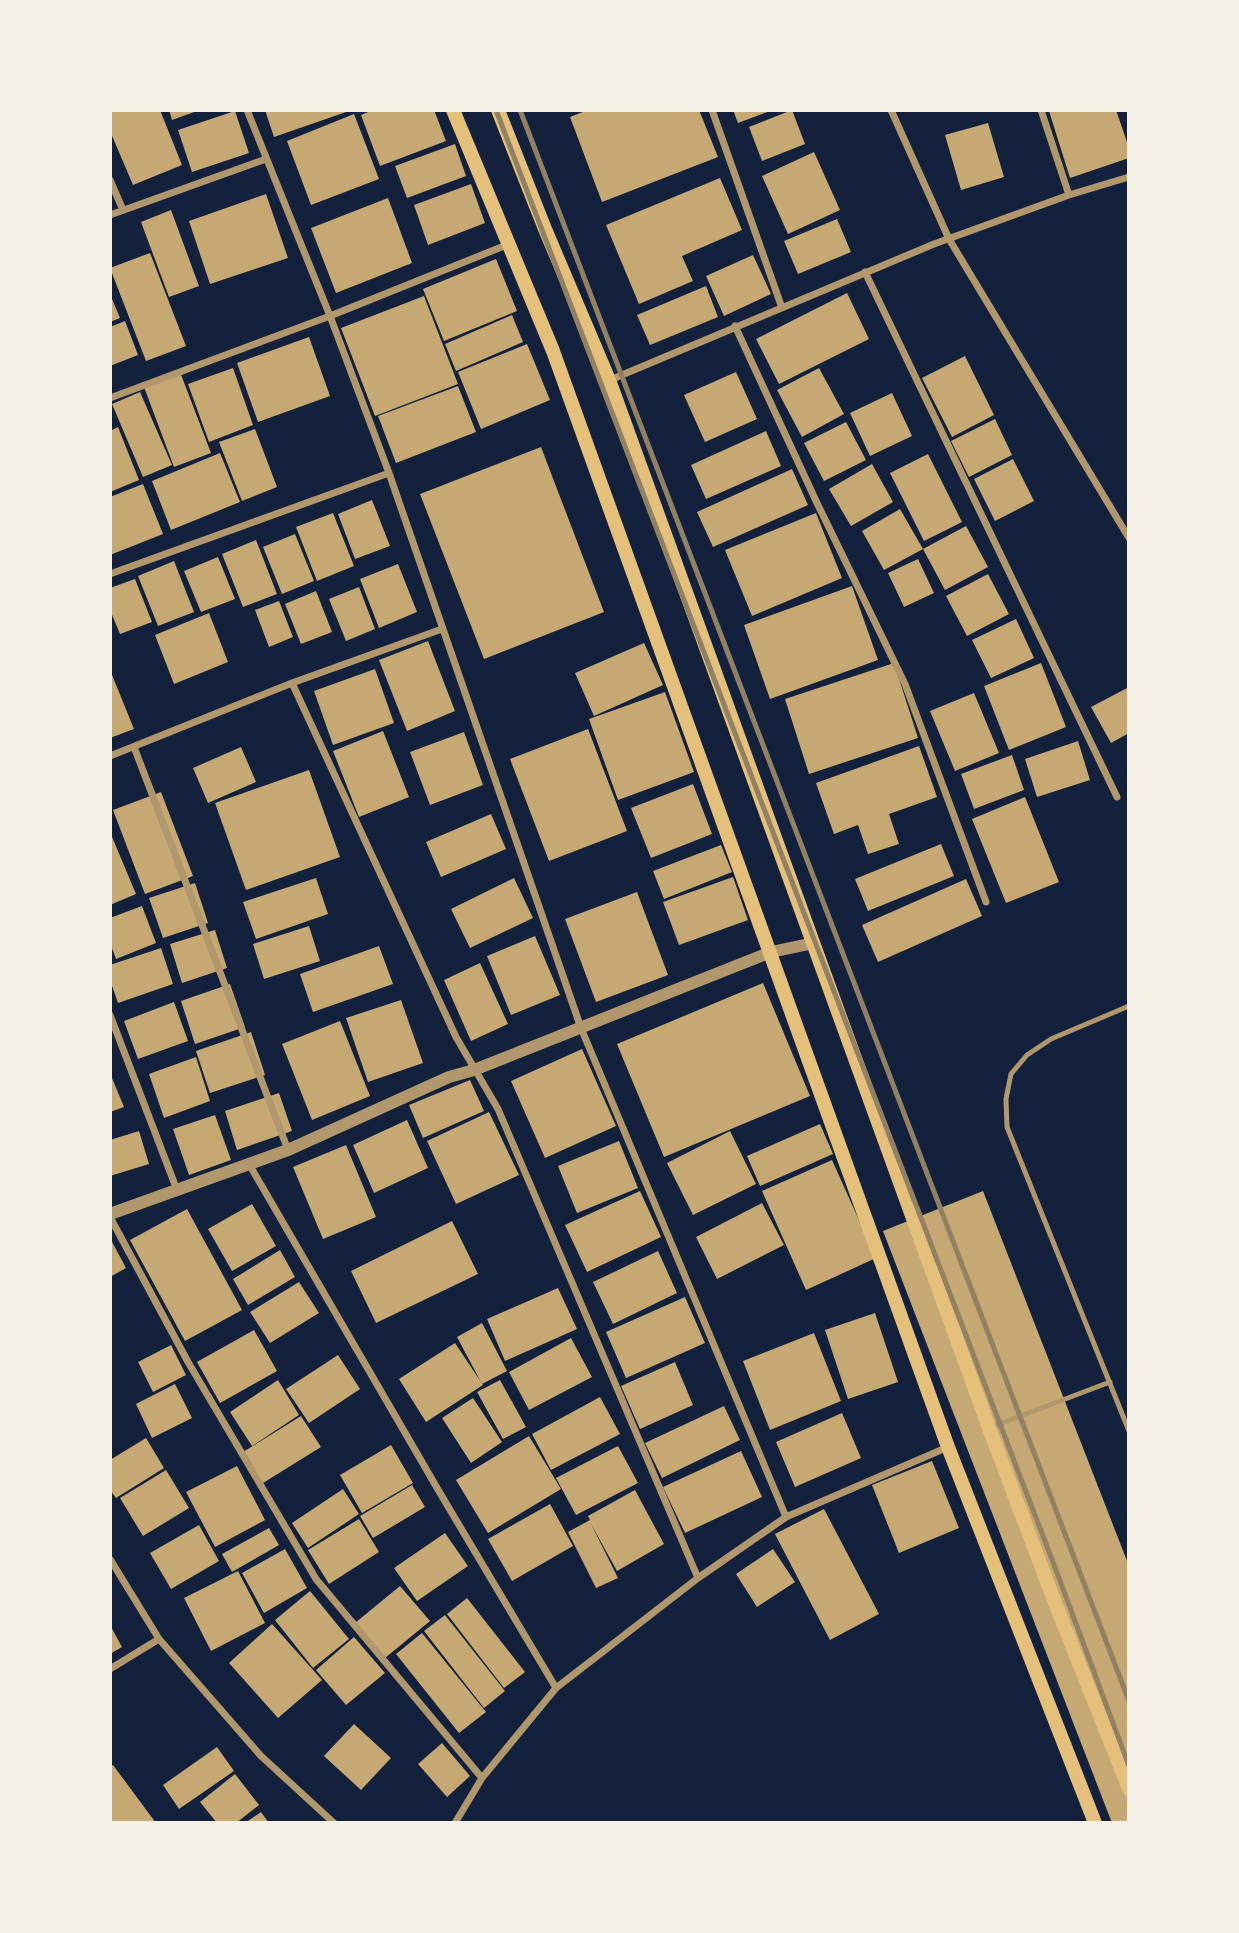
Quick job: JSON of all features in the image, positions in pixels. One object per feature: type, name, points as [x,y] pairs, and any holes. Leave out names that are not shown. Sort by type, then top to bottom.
[{"type":"main road","points":[[453,110],[553,351],[948,1447],[1095,1823]]},
{"type":"main road","points":[[498,110],[609,380],[989,1428],[1129,1789]]},
{"type":"street","points":[[247,110],[330,316],[389,473],[581,1028],[786,1517]]},
{"type":"street","points":[[712,110],[782,308]]},
{"type":"street","points":[[891,110],[949,239],[1129,538]]},
{"type":"street","points":[[1041,110],[1069,195]]},
{"type":"street","points":[[110,215],[266,159]]},
{"type":"street","points":[[609,380],[949,239],[1069,195],[1129,177]]},
{"type":"street","points":[[110,180],[123,210]]},
{"type":"street","points":[[110,398],[330,316],[509,244]]},
{"type":"street","points":[[865,272],[1117,797]]},
{"type":"street","points":[[735,326],[905,684],[986,902]]},
{"type":"street","points":[[110,574],[389,473]]},
{"type":"street","points":[[110,756],[292,683],[442,629]]},
{"type":"street","points":[[292,683],[456,1037],[498,1109],[698,1578]]},
{"type":"street","points":[[134,747],[288,1150]]},
{"type":"street","points":[[482,1778],[316,1579],[188,1362],[110,1215],[288,1150],[449,1077],[474,1070],[771,952],[814,943]]},
{"type":"street","points":[[110,1015],[177,1190]]},
{"type":"street","points":[[248,1163],[556,1688]]},
{"type":"street","points":[[455,1823],[482,1778],[556,1688],[698,1578],[786,1517],[948,1447]]},
{"type":"street","points":[[110,1559],[159,1639],[261,1756],[334,1823]]},
{"type":"street","points":[[110,1669],[159,1639]]},
{"type":"lane","points":[[1129,1006],[1051,1039],[1027,1055],[1011,1074],[1006,1099],[1007,1127],[1129,1431]]},
{"type":"lane","points":[[989,1428],[1110,1382]]},
{"type":"building","points":[[117,110],[160,110],[182,165],[133,185],[110,131],[110,113]]},
{"type":"building","points":[[169,110],[197,110],[197,111],[172,120]]},
{"type":"building","points":[[265,110],[348,110],[349,111],[274,137]]},
{"type":"building","points":[[373,110],[434,110],[446,141],[380,166],[361,115]]},
{"type":"building","points":[[588,110],[699,110],[718,157],[602,202],[570,117]]},
{"type":"building","points":[[733,110],[770,110],[770,111],[738,123]]},
{"type":"building","points":[[792,110],[805,144],[762,161],[749,127]]},
{"type":"building","points":[[1116,110],[1129,148],[1129,158],[1070,178],[1049,111]]},
{"type":"building","points":[[235,111],[249,153],[192,172],[178,130]]},
{"type":"building","points":[[354,114],[379,179],[311,205],[287,141]]},
{"type":"building","points":[[988,123],[1004,177],[961,190],[945,135]]},
{"type":"building","points":[[455,144],[466,176],[407,198],[395,166]]},
{"type":"building","points":[[814,152],[840,210],[788,234],[762,176]]},
{"type":"building","points":[[720,178],[742,230],[682,256],[693,281],[639,304],[606,225]]},
{"type":"building","points":[[471,184],[485,223],[428,245],[414,205]]},
{"type":"building","points":[[266,194],[288,258],[210,284],[189,221]]},
{"type":"building","points":[[388,198],[412,263],[336,293],[311,228]]},
{"type":"building","points":[[171,210],[199,286],[169,297],[141,222]]},
{"type":"building","points":[[837,219],[851,252],[798,274],[784,241]]},
{"type":"building","points":[[150,253],[186,346],[146,361],[110,268]]},
{"type":"building","points":[[753,255],[771,294],[724,316],[706,276]]},
{"type":"building","points":[[496,259],[517,311],[444,341],[423,289]]},
{"type":"building","points":[[706,286],[718,317],[650,345],[637,315]]},
{"type":"building","points":[[847,293],[869,339],[779,384],[756,339]]},
{"type":"building","points":[[110,294],[120,318],[110,322]]},
{"type":"building","points":[[424,296],[458,384],[375,416],[341,328]]},
{"type":"building","points":[[512,315],[523,342],[456,371],[445,344]]},
{"type":"building","points":[[125,321],[138,355],[110,366],[110,327]]},
{"type":"building","points":[[309,337],[330,396],[258,422],[237,363]]},
{"type":"building","points":[[527,344],[550,400],[481,429],[458,372]]},
{"type":"building","points":[[965,356],[994,415],[952,437],[922,378]]},
{"type":"building","points":[[233,368],[253,425],[209,442],[188,384]]},
{"type":"building","points":[[819,368],[844,414],[802,437],[777,390]]},
{"type":"building","points":[[180,372],[211,453],[174,467],[144,387]]},
{"type":"building","points":[[736,372],[757,419],[705,442],[684,395]]},
{"type":"building","points":[[458,386],[476,432],[396,463],[378,416]]},
{"type":"building","points":[[140,392],[172,465],[143,477],[112,404]]},
{"type":"building","points":[[892,393],[912,436],[870,456],[850,413]]},
{"type":"building","points":[[995,419],[1012,455],[969,477],[951,441]]},
{"type":"building","points":[[846,422],[866,460],[824,481],[804,443]]},
{"type":"building","points":[[118,427],[139,480],[110,492],[110,431]]},
{"type":"building","points":[[255,429],[277,487],[242,501],[219,442]]},
{"type":"building","points":[[766,431],[781,466],[706,499],[691,465]]},
{"type":"building","points":[[541,447],[604,612],[484,659],[420,494]]},
{"type":"building","points":[[220,453],[240,502],[171,530],[152,481]]},
{"type":"building","points":[[928,454],[962,522],[924,541],[890,473]]},
{"type":"building","points":[[1013,459],[1034,501],[995,521],[974,479]]},
{"type":"building","points":[[872,464],[893,502],[851,526],[829,489]]},
{"type":"building","points":[[792,469],[808,505],[713,547],[697,512]]},
{"type":"building","points":[[143,484],[163,534],[110,555],[110,497]]},
{"type":"building","points":[[372,500],[390,546],[355,559],[338,514]]},
{"type":"building","points":[[900,509],[923,549],[884,570],[862,531]]},
{"type":"building","points":[[333,513],[354,566],[317,581],[296,527]]},
{"type":"building","points":[[816,513],[842,578],[752,616],[725,550]]},
{"type":"building","points":[[966,526],[988,567],[945,590],[923,549]]},
{"type":"building","points":[[295,534],[314,581],[282,594],[263,547]]},
{"type":"building","points":[[256,540],[277,594],[243,607],[222,554]]},
{"type":"building","points":[[218,557],[235,599],[201,612],[184,571]]},
{"type":"building","points":[[918,559],[934,593],[904,607],[888,573]]},
{"type":"building","points":[[174,561],[194,612],[158,626],[138,576]]},
{"type":"building","points":[[398,564],[417,612],[379,628],[360,579]]},
{"type":"building","points":[[988,574],[1009,614],[967,636],[946,596]]},
{"type":"building","points":[[135,579],[152,622],[120,634],[110,610],[110,588]]},
{"type":"building","points":[[852,586],[878,660],[770,699],[744,625]]},
{"type":"building","points":[[359,587],[375,629],[346,641],[329,599]]},
{"type":"building","points":[[316,591],[332,632],[301,644],[285,604]]},
{"type":"building","points":[[279,601],[293,637],[269,647],[255,610]]},
{"type":"building","points":[[209,613],[228,662],[174,684],[155,635]]},
{"type":"building","points":[[1016,619],[1034,658],[991,678],[972,640]]},
{"type":"building","points":[[428,641],[455,711],[407,731],[379,660]]},
{"type":"building","points":[[644,643],[663,685],[594,716],[575,673]]},
{"type":"building","points":[[894,663],[918,738],[809,774],[785,699]]},
{"type":"building","points":[[1041,663],[1066,727],[1009,750],[984,686]]},
{"type":"building","points":[[375,669],[394,723],[333,745],[314,691]]},
{"type":"building","points":[[110,670],[134,729],[110,738]]},
{"type":"building","points":[[1129,687],[1129,733],[1111,743],[1091,707]]},
{"type":"building","points":[[665,692],[694,772],[618,800],[589,719]]},
{"type":"building","points":[[974,693],[999,753],[955,771],[930,711]]},
{"type":"building","points":[[588,729],[627,831],[549,861],[510,759]]},
{"type":"building","points":[[383,731],[409,797],[359,817],[333,751]]},
{"type":"building","points":[[464,732],[483,785],[430,805],[410,752]]},
{"type":"building","points":[[1078,741],[1090,780],[1037,797],[1025,759]]},
{"type":"building","points":[[919,746],[937,797],[889,814],[899,844],[868,854],[858,825],[834,834],[816,783]]},
{"type":"building","points":[[241,747],[256,782],[208,803],[193,768]]},
{"type":"building","points":[[1012,755],[1024,790],[974,809],[961,774]]},
{"type":"building","points":[[309,770],[340,857],[246,890],[215,803]]},
{"type":"building","points":[[693,784],[712,834],[651,858],[631,808]]},
{"type":"building","points":[[161,792],[193,876],[145,894],[113,810]]},
{"type":"building","points":[[1025,797],[1059,882],[1006,903],[972,819]]},
{"type":"building","points":[[491,814],[506,849],[441,877],[426,842]]},
{"type":"building","points":[[110,832],[136,894],[110,905]]},
{"type":"building","points":[[941,844],[954,876],[868,911],[855,879]]},
{"type":"building","points":[[721,845],[732,872],[664,899],[653,871]]},
{"type":"building","points":[[733,877],[748,920],[679,945],[663,902]]},
{"type":"building","points":[[316,878],[328,914],[256,939],[243,902]]},
{"type":"building","points":[[514,878],[533,918],[470,948],[451,909]]},
{"type":"building","points":[[966,879],[982,916],[878,962],[862,925]]},
{"type":"building","points":[[195,883],[208,923],[163,938],[149,898]]},
{"type":"building","points":[[637,892],[668,975],[596,1002],[565,919]]},
{"type":"building","points":[[142,906],[156,943],[116,959],[110,943],[110,918]]},
{"type":"building","points":[[309,926],[320,961],[264,979],[253,944]]},
{"type":"building","points":[[215,930],[227,968],[182,983],[170,944]]},
{"type":"building","points":[[535,936],[560,995],[511,1015],[487,956]]},
{"type":"building","points":[[379,946],[393,984],[313,1012],[300,974]]},
{"type":"building","points":[[161,948],[173,984],[118,1003],[110,980],[110,965]]},
{"type":"building","points":[[480,963],[508,1024],[471,1041],[444,980]]},
{"type":"building","points":[[763,983],[810,1096],[664,1157],[617,1044]]},
{"type":"building","points":[[230,984],[245,1027],[195,1044],[181,1001]]},
{"type":"building","points":[[401,1000],[423,1063],[368,1082],[346,1018]]},
{"type":"building","points":[[174,1002],[188,1041],[138,1059],[124,1021]]},
{"type":"building","points":[[340,1021],[370,1096],[312,1120],[282,1044]]},
{"type":"building","points":[[251,1032],[265,1075],[210,1093],[196,1051]]},
{"type":"building","points":[[582,1049],[616,1126],[545,1158],[511,1081]]},
{"type":"building","points":[[196,1057],[210,1101],[164,1118],[149,1074]]},
{"type":"building","points":[[110,1073],[124,1107],[110,1112]]},
{"type":"building","points":[[470,1080],[484,1111],[423,1138],[409,1105]]},
{"type":"building","points":[[279,1093],[292,1131],[237,1150],[225,1111]]},
{"type":"building","points":[[489,1112],[519,1175],[456,1204],[427,1141]]},
{"type":"building","points":[[215,1115],[231,1160],[189,1175],[173,1129]]},
{"type":"building","points":[[407,1120],[428,1168],[374,1193],[353,1145]]},
{"type":"building","points":[[820,1124],[833,1154],[760,1186],[747,1156]]},
{"type":"building","points":[[139,1131],[149,1164],[110,1176],[110,1140]]},
{"type":"building","points":[[730,1131],[756,1184],[693,1215],[667,1163]]},
{"type":"building","points":[[619,1141],[638,1188],[577,1213],[558,1166]]},
{"type":"building","points":[[346,1145],[376,1217],[323,1239],[293,1167]]},
{"type":"building","points":[[832,1160],[876,1258],[806,1290],[762,1191]]},
{"type":"building","points":[[640,1191],[661,1237],[587,1272],[565,1225]]},
{"type":"building","points":[[983,1191],[1129,1566],[1129,1823],[1112,1823],[883,1231]]},
{"type":"building","points":[[762,1203],[784,1245],[717,1279],[696,1237]]},
{"type":"building","points":[[252,1204],[276,1246],[232,1271],[208,1229]]},
{"type":"building","points":[[187,1209],[242,1310],[185,1341],[130,1240]]},
{"type":"building","points":[[452,1221],[478,1274],[376,1323],[351,1271]]},
{"type":"building","points":[[110,1238],[126,1268],[110,1277]]},
{"type":"building","points":[[280,1250],[295,1277],[248,1305],[233,1279]]},
{"type":"building","points":[[658,1251],[677,1293],[613,1324],[593,1282]]},
{"type":"building","points":[[299,1282],[319,1313],[270,1343],[250,1312]]},
{"type":"building","points":[[558,1288],[577,1329],[505,1361],[487,1319]]},
{"type":"building","points":[[685,1297],[705,1343],[626,1378],[606,1332]]},
{"type":"building","points":[[875,1313],[898,1382],[848,1399],[825,1330]]},
{"type":"building","points":[[482,1323],[507,1371],[482,1384],[457,1337]]},
{"type":"building","points":[[254,1330],[277,1371],[220,1403],[197,1362]]},
{"type":"building","points":[[814,1333],[841,1401],[770,1430],[743,1361]]},
{"type":"building","points":[[571,1338],[592,1377],[529,1410],[509,1372]]},
{"type":"building","points":[[455,1343],[483,1385],[426,1422],[399,1379]]},
{"type":"building","points":[[171,1345],[186,1375],[153,1392],[138,1362]]},
{"type":"building","points":[[338,1355],[360,1389],[309,1423],[286,1389]]},
{"type":"building","points":[[675,1362],[693,1405],[640,1429],[621,1386]]},
{"type":"building","points":[[278,1380],[299,1415],[252,1446],[230,1412]]},
{"type":"building","points":[[500,1380],[526,1427],[503,1439],[477,1392]]},
{"type":"building","points":[[175,1384],[192,1418],[152,1438],[136,1404]]},
{"type":"building","points":[[600,1397],[620,1434],[551,1470],[532,1434]]},
{"type":"building","points":[[473,1398],[502,1442],[471,1463],[442,1418]]},
{"type":"building","points":[[724,1406],[740,1440],[662,1478],[645,1443]]},
{"type":"building","points":[[842,1413],[861,1458],[795,1487],[776,1442]]},
{"type":"building","points":[[301,1416],[321,1447],[263,1483],[243,1452]]},
{"type":"building","points":[[529,1436],[561,1489],[488,1533],[456,1480]]},
{"type":"building","points":[[146,1438],[164,1468],[116,1498],[110,1490],[110,1460]]},
{"type":"building","points":[[391,1445],[413,1483],[362,1513],[340,1475]]},
{"type":"building","points":[[618,1446],[638,1483],[576,1515],[556,1478]]},
{"type":"building","points":[[741,1451],[762,1497],[685,1533],[663,1487]]},
{"type":"building","points":[[932,1461],[959,1528],[899,1553],[872,1485]]},
{"type":"building","points":[[237,1466],[265,1520],[215,1547],[186,1492]]},
{"type":"building","points":[[166,1470],[189,1508],[143,1536],[120,1498]]},
{"type":"building","points":[[412,1485],[425,1507],[373,1538],[360,1516]]},
{"type":"building","points":[[343,1489],[359,1514],[308,1548],[292,1523]]},
{"type":"building","points":[[635,1490],[664,1544],[617,1571],[591,1524],[618,1578],[596,1588],[568,1532],[590,1520],[588,1516]]},
{"type":"building","points":[[550,1504],[573,1546],[512,1581],[488,1539]]},
{"type":"building","points":[[824,1509],[879,1614],[830,1640],[775,1534]]},
{"type":"building","points":[[359,1519],[379,1552],[329,1584],[308,1550]]},
{"type":"building","points":[[199,1525],[219,1561],[171,1589],[150,1553]]},
{"type":"building","points":[[269,1528],[279,1545],[232,1572],[222,1554]]},
{"type":"building","points":[[445,1533],[468,1566],[417,1601],[394,1568]]},
{"type":"building","points":[[285,1549],[307,1588],[264,1613],[242,1573]]},
{"type":"building","points":[[773,1549],[795,1582],[757,1607],[736,1574]]},
{"type":"building","points":[[238,1571],[265,1623],[211,1651],[184,1598]]},
{"type":"building","points":[[400,1586],[430,1621],[385,1658],[355,1623]]},
{"type":"building","points":[[310,1591],[349,1639],[313,1668],[275,1620]]},
{"type":"building","points":[[467,1598],[525,1672],[504,1688],[447,1614]]},
{"type":"building","points":[[445,1615],[505,1691],[484,1708],[424,1631]]},
{"type":"building","points":[[272,1624],[322,1680],[278,1718],[229,1663]]},
{"type":"building","points":[[110,1625],[122,1647],[110,1654]]},
{"type":"building","points":[[422,1633],[486,1712],[459,1733],[396,1654]]},
{"type":"building","points":[[354,1637],[385,1673],[346,1705],[316,1670]]},
{"type":"building","points":[[354,1724],[391,1758],[361,1790],[324,1756]]},
{"type":"building","points":[[442,1743],[470,1776],[447,1797],[418,1764]]},
{"type":"building","points":[[217,1747],[234,1771],[179,1809],[163,1785]]},
{"type":"building","points":[[113,1765],[156,1823],[110,1822],[110,1767]]},
{"type":"building","points":[[235,1774],[259,1805],[236,1823],[217,1823],[200,1802]]},
{"type":"building","points":[[261,1812],[269,1823],[245,1823]]},
{"type":"railway","points":[[496,110],[1129,1766]]},
{"type":"railway","points":[[520,110],[1129,1701]]}]
